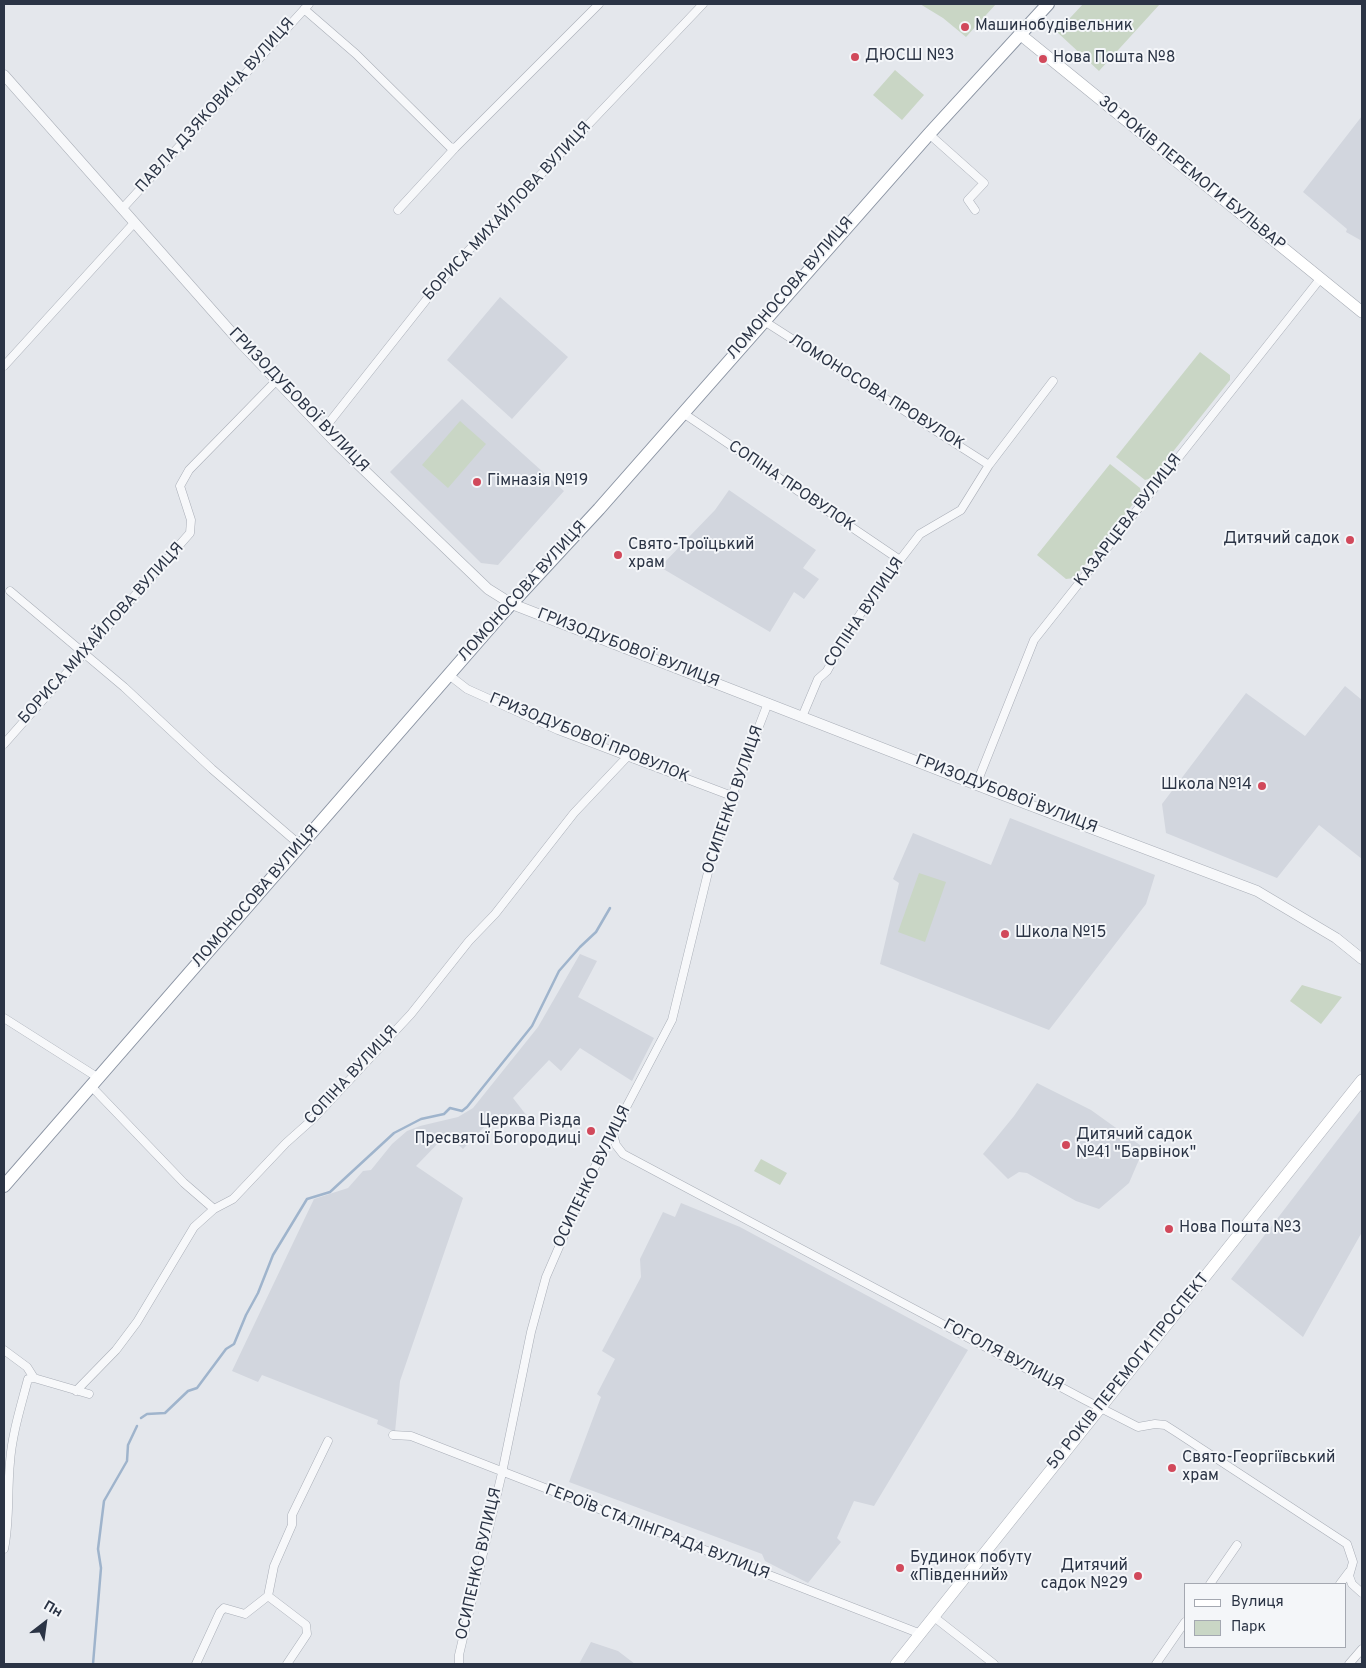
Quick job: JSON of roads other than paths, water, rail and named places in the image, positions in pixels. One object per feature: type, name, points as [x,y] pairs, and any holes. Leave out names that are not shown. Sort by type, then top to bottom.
[{"type":"highway","name":"ЛОМОНОСОВА ВУЛИЦЯ","points":[[4,1186],[93,1081],[449,675],[929,134],[1048,4]]},
{"type":"main road","name":"30 РОКІВ ПЕРЕМОГИ БУЛЬВАР","points":[[1021,35],[1362,312]]},
{"type":"main road","name":"50 РОКІВ ПЕРЕМОГИ ПРОСПЕКТ","points":[[896,1664],[1362,1080]]},
{"type":"street","points":[[398,210],[454,148],[599,4]]},
{"type":"street","name":"БОРИСА МИХАЙЛОВА ВУЛИЦЯ","points":[[324,430],[449,271],[703,4]]},
{"type":"street","points":[[307,6],[401,100],[450,147],[454,148]]},
{"type":"street","name":"ПАВЛА ДЗЯКОВИЧА ВУЛИЦЯ","points":[[122,209],[307,6]]},
{"type":"street","name":"ГРИЗОДУБОВОЇ ВУЛИЦЯ","points":[[4,75],[134,223],[324,430],[488,589],[512,604],[976,785],[1257,891],[1321,929],[1362,959]]},
{"type":"street","points":[[929,134],[984,183],[968,200],[975,210]]},
{"type":"street","points":[[4,366],[134,223]]},
{"type":"street","name":"КАЗАРЦЕВА ВУЛИЦЯ","points":[[976,785],[1034,640],[1320,279]]},
{"type":"street","name":"ЛОМОНОСОВА ПРОВУЛОК","points":[[764,321],[989,465]]},
{"type":"street","name":"БОРИСА МИХАЙЛОВА ВУЛИЦЯ","points":[[4,744],[190,534],[191,520],[180,486],[189,470],[277,380]]},
{"type":"street","name":"СОПІНА ВУЛИЦЯ","points":[[802,717],[818,679],[827,671],[847,634],[900,560],[920,534],[961,510],[989,465],[1052,381]]},
{"type":"street","name":"СОПІНА ПРОВУЛОК","points":[[682,413],[900,560]]},
{"type":"street","points":[[10,591],[124,688],[212,769],[300,845]]},
{"type":"street","name":"ГРИЗОДУБОВОЇ ПРОВУЛОК","points":[[449,675],[467,689],[558,730],[627,758],[732,796]]},
{"type":"street","name":"ОСИПЕНКО ВУЛИЦЯ","points":[[459,1664],[459,1655],[472,1592],[502,1473],[531,1332],[546,1277],[566,1228],[672,1020],[696,916],[732,796],[768,703]]},
{"type":"street","name":"СОПІНА ВУЛИЦЯ","points":[[76,1391],[116,1350],[158,1290],[194,1226],[214,1209],[233,1199],[354,1076],[411,1014],[469,941],[495,914],[574,813],[627,758]]},
{"type":"street","points":[[4,1018],[93,1081],[184,1183],[214,1209]]},
{"type":"street","name":"ГОГОЛЯ ВУЛИЦЯ","points":[[613,1134],[616,1145],[623,1154],[1099,1408],[1138,1427],[1155,1424],[1165,1425],[1347,1544],[1353,1562],[1349,1576],[1352,1584],[1362,1593]]},
{"type":"street","points":[[4,1350],[27,1367],[34,1378]]},
{"type":"street","points":[[4,1549],[9,1526],[10,1462],[14,1434],[28,1380],[34,1378],[89,1394]]},
{"type":"street","name":"ГЕРОЇВ СТАЛІНГРАДА ВУЛИЦЯ","points":[[393,1435],[411,1436],[920,1634]]},
{"type":"street","points":[[196,1664],[220,1612],[224,1608],[245,1614],[268,1596],[274,1566],[292,1525],[292,1516],[328,1441]]},
{"type":"street","points":[[1211,1583],[1237,1545]]},
{"type":"street","points":[[1341,1583],[1350,1570]]},
{"type":"street","points":[[268,1596],[306,1625],[307,1634],[287,1664]]},
{"type":"street","points":[[934,1617],[994,1664]]},
{"type":"street","points":[[1156,1664],[1184,1623]]},
{"type":"street","points":[[1349,1664],[1362,1649]]},
{"type":"waterway","points":[[141,1418],[147,1414],[165,1413],[188,1391],[197,1388],[226,1349],[234,1344],[258,1293],[273,1255],[307,1199],[330,1192],[394,1133],[421,1119],[444,1114],[450,1108],[462,1111],[467,1107],[532,1026],[559,971],[596,932],[610,908]]},
{"type":"waterway","points":[[93,1664],[101,1568],[98,1549],[104,1501],[127,1461],[128,1445],[137,1426]]},
{"type":"place","name":"Машинобудівельник","points":[[965,27]]},
{"type":"place","name":"ДЮСШ №3","points":[[855,57]]},
{"type":"place","name":"Нова Пошта №8","points":[[1043,59]]},
{"type":"place","name":"Гімназія №19","points":[[477,482]]},
{"type":"place","name":"Дитячий садок","points":[[1350,540]]},
{"type":"place","name":"Свято-Троїцький храм","points":[[618,555]]},
{"type":"place","name":"Школа №14","points":[[1262,786]]},
{"type":"place","name":"Школа №15","points":[[1005,934]]},
{"type":"place","name":"Церква Різда Пресвятої Богородиці","points":[[591,1131]]},
{"type":"place","name":"Дитячий садок №41 \"Барвінок\"","points":[[1066,1145]]},
{"type":"place","name":"Нова Пошта №3","points":[[1169,1229]]},
{"type":"place","name":"Свято-Георгіївський храм","points":[[1172,1468]]},
{"type":"place","name":"Будинок побуту «Південний»","points":[[900,1568]]},
{"type":"place","name":"Дитячий садок №29","points":[[1138,1576]]}]
